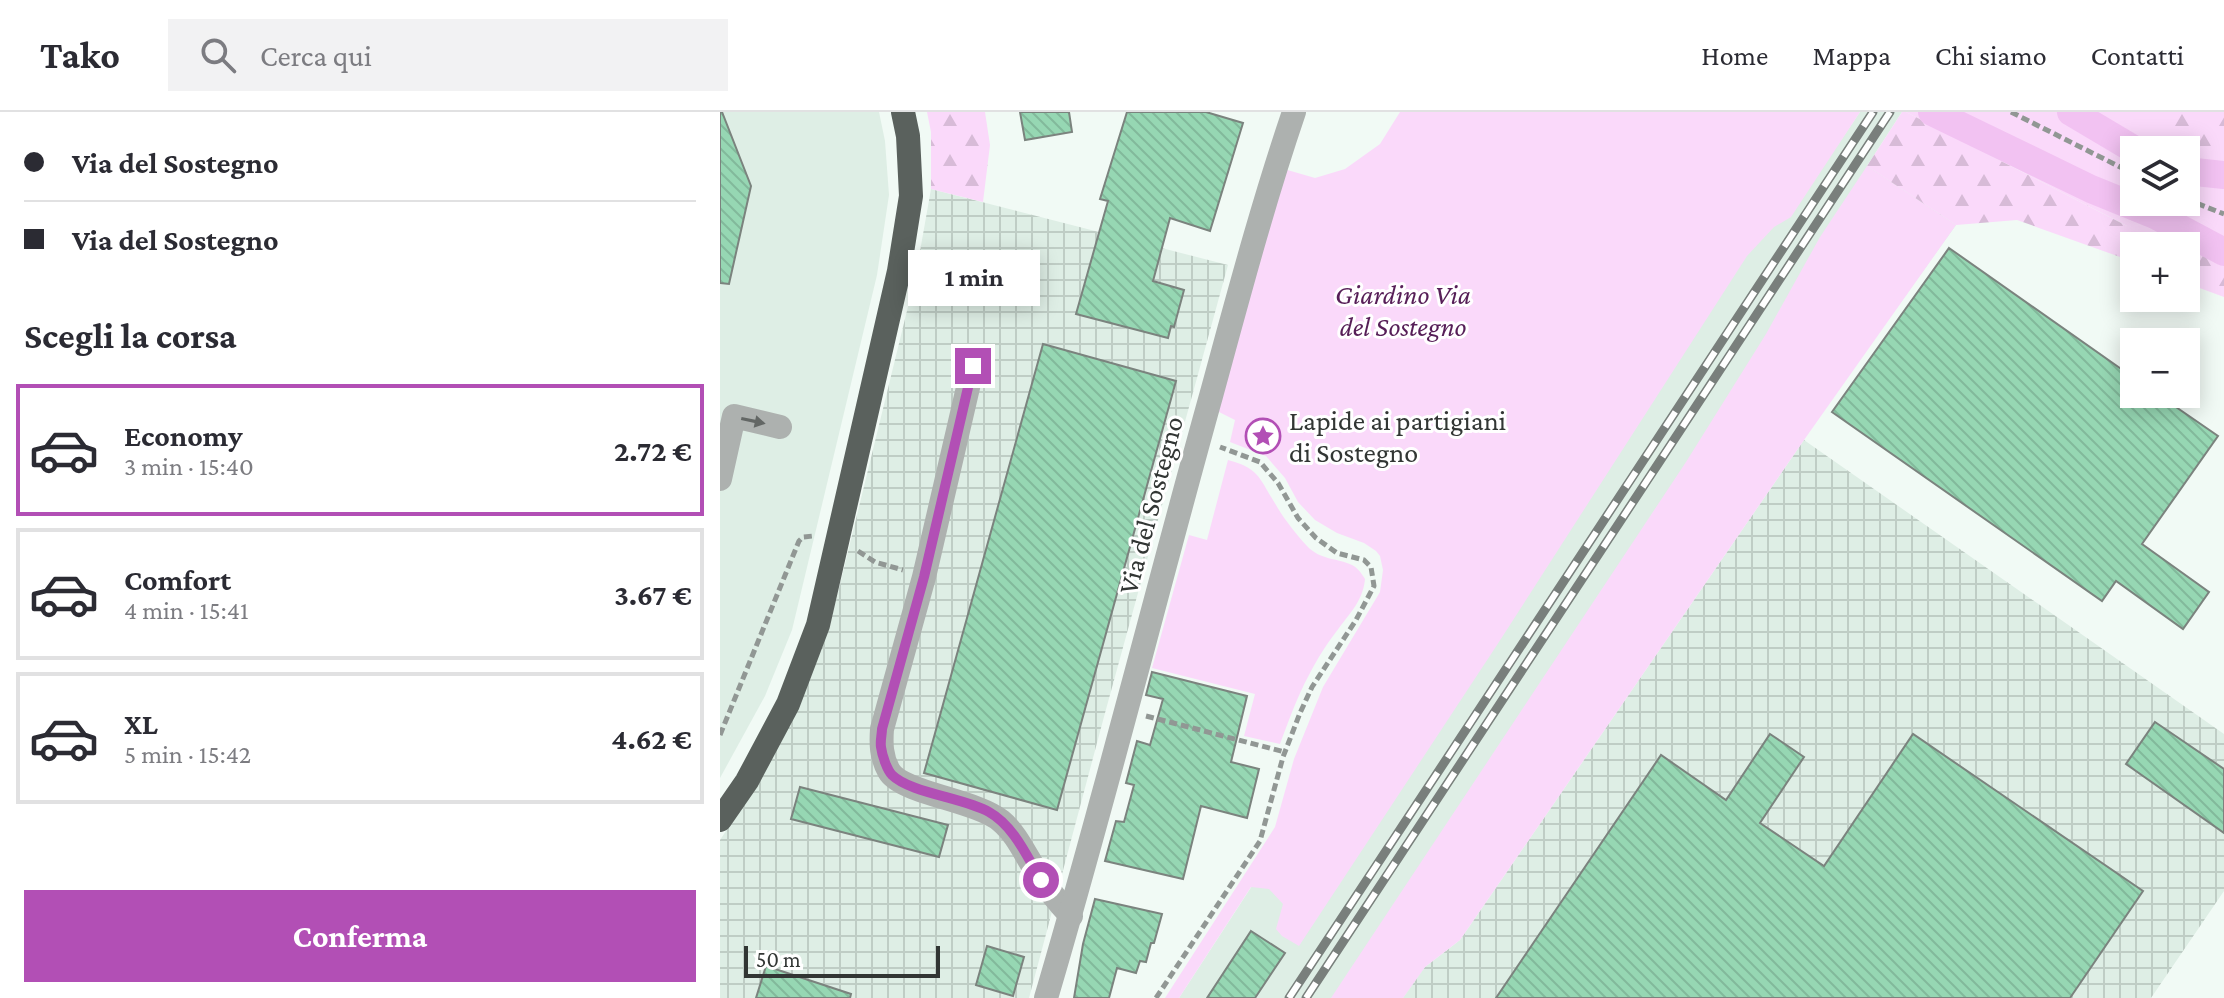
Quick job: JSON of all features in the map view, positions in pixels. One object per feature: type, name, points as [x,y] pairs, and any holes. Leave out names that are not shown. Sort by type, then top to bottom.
[{"type":"highway","points":[[720,820],[747,781],[788,704],[818,625],[899,271],[911,196],[908,136],[903,112]]},
{"type":"street","name":"Via del Sostegno","points":[[1046,998],[1071,916],[1240,290],[1294,112]]},
{"type":"street","points":[[973,366],[924,577],[882,729],[881,747],[890,773],[903,783],[977,807],[1001,820],[1041,880],[1071,916]]},
{"type":"street","points":[[720,479],[734,416],[780,427]]},
{"type":"path","points":[[2011,112],[2120,167]]},
{"type":"path","points":[[2200,205],[2224,214]]},
{"type":"path","points":[[1156,998],[1260,841],[1285,752],[1312,687],[1374,586],[1371,567],[1364,560],[1337,553],[1316,538],[1298,518],[1278,483],[1260,462],[1214,446]]},
{"type":"path","points":[[720,735],[799,541],[803,537],[813,536]]},
{"type":"path","points":[[850,547],[875,562],[924,577]]},
{"type":"path","points":[[1135,713],[1285,752]]},
{"type":"shaded area","points":[[720,112],[879,112],[885,141],[889,195],[877,275],[792,630],[765,696],[720,778]]},
{"type":"shaded area","points":[[1860,112],[1902,112],[1867,166],[1956,225],[1403,998],[1179,998],[1265,866],[1460,550],[1837,146]]},
{"type":"shaded area","points":[[931,189],[1228,265],[1029,998],[720,998],[720,840],[749,796],[830,625],[916,274]]},
{"type":"shaded area","points":[[1804,440],[2224,734],[2224,891],[2151,998],[1403,998],[1425,967],[1460,940]]},
{"type":"green space","points":[[927,112],[985,112],[990,145],[983,202],[931,189],[931,132]]},
{"type":"green space","name":"Giardino Via del Sostegno","points":[[1400,112],[1860,112],[1791,217],[1774,227],[1747,256],[1299,946],[1276,929],[1283,904],[1269,889],[1251,887],[1179,998],[1165,998],[1275,827],[1294,759],[1323,687],[1380,592],[1383,570],[1376,551],[1315,520],[1298,502],[1285,478],[1266,456],[1230,442],[1235,420],[1215,410],[1284,169],[1315,178],[1345,169],[1380,144]]},
{"type":"green space","points":[[1902,112],[1906,112],[2144,232],[2120,232],[2120,257],[2017,220],[1956,225],[1867,166]]},
{"type":"green space","points":[[1906,112],[2224,112],[2224,275],[2200,263],[2200,232],[2139,232]]},
{"type":"green space","points":[[2140,112],[2224,112],[2224,157],[2200,154],[2200,136],[2169,136]]},
{"type":"green space","points":[[1867,166],[1956,225],[1460,940],[1425,967],[1403,998],[1331,998],[1686,462],[1766,334],[1820,237]]},
{"type":"green space","points":[[2200,253],[2224,266],[2224,297],[2200,288]]},
{"type":"green space","points":[[1228,460],[1247,467],[1258,476],[1286,521],[1312,551],[1352,565],[1365,579],[1356,605],[1323,651],[1305,683],[1280,744],[1244,736],[1255,694],[1152,668],[1189,535],[1207,540]]},
{"type":"building","points":[[720,112],[751,186],[729,284],[720,283]]},
{"type":"building","points":[[1020,112],[1069,112],[1072,132],[1025,140]]},
{"type":"building","points":[[1127,112],[1206,112],[1243,123],[1210,231],[1170,218],[1153,281],[1184,290],[1168,338],[1076,314],[1108,201],[1100,199]]},
{"type":"building","points":[[1949,248],[2120,368],[2120,408],[2177,408],[2218,436],[2142,544],[2209,592],[2183,629],[2116,581],[2102,601],[1832,412]]},
{"type":"building","points":[[1043,344],[1176,381],[1057,810],[924,773]]},
{"type":"building","points":[[1152,672],[1247,696],[1231,762],[1259,769],[1247,818],[1201,806],[1183,879],[1105,861],[1116,821],[1124,822],[1134,785],[1126,783],[1137,741],[1150,745],[1163,699],[1146,695]]},
{"type":"building","points":[[2155,722],[2224,769],[2224,833],[2126,764]]},
{"type":"building","points":[[1770,734],[1804,757],[1760,823],[1824,866],[1913,734],[2143,891],[2070,998],[1496,998],[1661,755],[1726,800]]},
{"type":"building","points":[[800,787],[948,825],[939,857],[791,819]]},
{"type":"building","points":[[1095,899],[1162,914],[1146,962],[1140,961],[1136,973],[1117,968],[1109,998],[1074,998],[1083,944]]},
{"type":"building","points":[[1251,931],[1285,953],[1255,998],[1207,998]]},
{"type":"building","points":[[987,946],[1024,957],[1013,996],[976,985]]},
{"type":"building","points":[[766,966],[851,994],[850,998],[756,998]]},
{"type":"waterway","points":[[1932,112],[2091,189],[2155,215],[2224,252]]},
{"type":"waterway","points":[[2071,112],[2120,141]]},
{"type":"waterway","points":[[2200,172],[2224,175]]},
{"type":"railway","points":[[1289,998],[1873,112]]},
{"type":"railway","points":[[1306,998],[1890,112]]},
{"type":"place","name":"Lapide ai partigiani di Sostegno","points":[[1263,436]]},
{"type":"route","points":[[973,366],[924,577],[882,729],[881,747],[890,773],[903,783],[977,807],[1001,820],[1041,880]]}]
